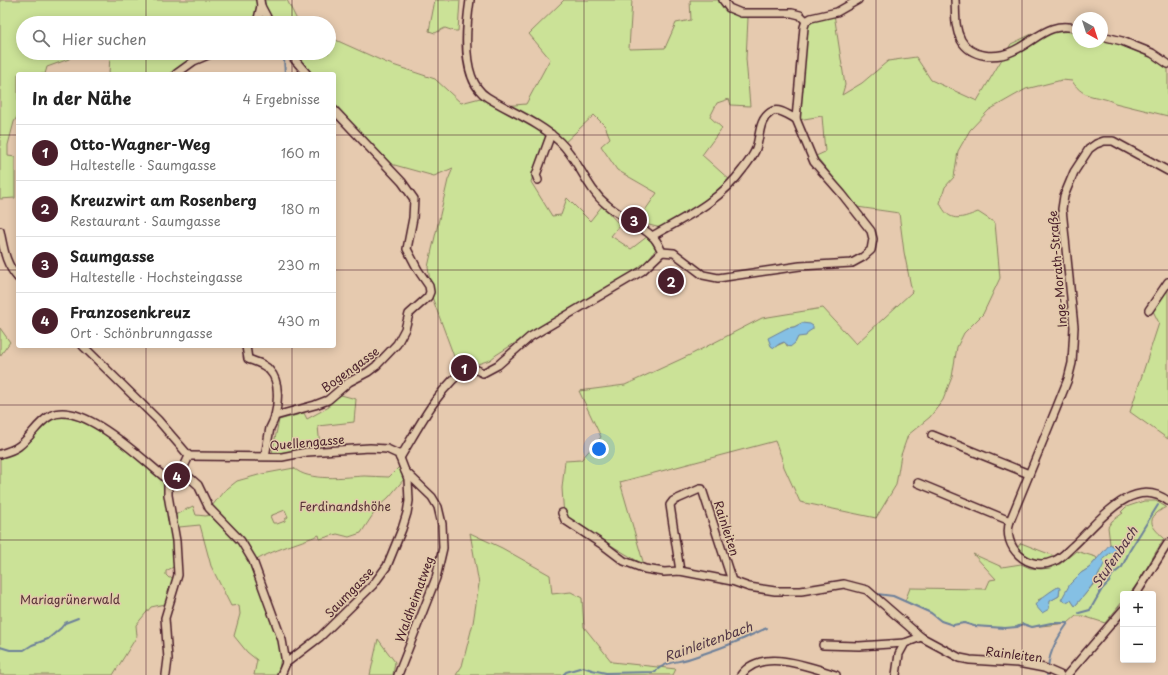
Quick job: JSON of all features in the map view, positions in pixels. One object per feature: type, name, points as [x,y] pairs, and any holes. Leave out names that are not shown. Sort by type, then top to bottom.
[{"type":"street","points":[[470,0],[466,42],[468,63],[473,78],[479,89],[486,96],[535,123],[551,134],[566,148],[589,184],[606,205],[652,236],[662,252]]},
{"type":"street","points":[[723,0],[729,8],[741,13],[792,13],[800,15],[806,21]]},
{"type":"street","points":[[400,458],[433,403],[462,371],[469,366],[483,373],[492,369],[530,337],[642,271],[662,252],[674,253],[703,275],[718,278],[800,266],[852,263],[863,257],[871,250],[873,239],[871,231],[842,194],[814,162],[796,119],[804,27],[806,21],[811,18],[837,12],[858,0]]},
{"type":"street","points":[[955,0],[955,16],[961,39],[966,47],[976,53],[987,56],[1013,51],[1042,32],[1068,26],[1072,27]]},
{"type":"street","points":[[258,16],[261,3]]},
{"type":"street","points":[[261,3],[267,16]]},
{"type":"street","points":[[1108,38],[1152,53],[1168,64]]},
{"type":"street","points":[[179,72],[196,60]]},
{"type":"street","points":[[295,60],[305,72]]},
{"type":"street","points":[[652,236],[715,199],[731,184],[755,151],[762,122],[771,112],[775,110],[779,111],[796,119]]},
{"type":"street","name":"Bogengasse","points":[[275,416],[328,400],[348,382],[368,372],[376,366],[397,344],[405,329],[409,314],[428,297],[430,292],[430,286],[418,270],[408,249],[413,218],[414,199],[402,182],[336,112]]},
{"type":"street","points":[[538,180],[536,175],[551,134]]},
{"type":"street","name":"Inge-Morath-Straße","points":[[1168,171],[1121,145],[1112,141],[1104,141],[1089,149],[1068,184],[1062,209],[1074,327],[1072,363],[1066,384],[1010,521],[1008,538],[1017,555],[1029,562],[1036,564],[1047,564],[1058,560],[1122,500],[1147,493],[1160,495],[1168,501]]},
{"type":"street","points":[[0,231],[7,261],[10,269],[16,276]]},
{"type":"street","points":[[1149,310],[1168,282]]},
{"type":"street","points":[[85,348],[158,420],[185,449],[189,456],[182,471],[175,473],[168,480],[168,495],[176,541],[178,575],[165,618],[168,659],[166,675]]},
{"type":"street","points":[[246,348],[248,359],[262,364],[274,375],[277,388],[275,416],[271,427],[265,456]]},
{"type":"street","points":[[0,454],[18,447],[48,417],[62,413],[86,419],[100,427],[124,444],[168,480]]},
{"type":"street","points":[[932,435],[1029,474]]},
{"type":"street","name":"Quellengasse","points":[[189,456],[282,457],[314,451],[370,448],[387,450],[398,454],[400,458]]},
{"type":"street","name":"Saumgasse","points":[[286,663],[320,637],[373,585],[386,566],[402,529],[407,513],[409,493],[405,470],[400,458]]},
{"type":"street","name":"Waldheimatweg","points":[[398,675],[436,578],[443,548],[442,524],[438,507],[432,497],[405,470]]},
{"type":"street","points":[[182,471],[198,485],[209,508],[242,542],[253,561],[279,629],[286,663],[281,675]]},
{"type":"street","points":[[918,483],[1010,521]]},
{"type":"street","name":"Rainleiten","points":[[680,571],[670,506],[673,500],[702,489],[732,581]]},
{"type":"street","name":"Rainleiten","points":[[562,514],[564,520],[604,545],[624,561],[645,569],[664,572],[680,571],[732,581],[749,587],[775,590],[801,591],[844,584],[867,590],[922,637],[960,658],[1018,663],[1044,668],[1060,675]]},
{"type":"street","points":[[1138,591],[1168,543]]},
{"type":"street","points":[[1067,675],[1120,613]]},
{"type":"street","points":[[823,645],[859,646],[905,643],[922,637]]},
{"type":"street","points":[[896,675],[899,654],[905,643]]},
{"type":"street","points":[[741,675],[744,670],[759,662],[776,660],[797,663],[836,675]]},
{"type":"green space","points":[[0,0],[287,0],[295,16],[16,16],[16,60],[66,60],[47,67],[46,72],[16,72],[16,118],[8,145],[8,156],[15,157],[15,198],[0,199]]},
{"type":"green space","points":[[435,0],[460,0],[458,31],[445,28],[435,33],[429,31]]},
{"type":"green space","points":[[564,0],[632,0],[629,49],[665,48],[676,23],[691,20],[690,0],[721,0],[726,8],[748,18],[746,59],[750,106],[731,105],[729,99],[717,103],[710,117],[722,128],[702,155],[731,181],[665,229],[637,222],[657,193],[617,170],[601,146],[610,138],[605,126],[594,115],[561,146],[545,138],[531,182],[552,216],[561,215],[567,198],[590,221],[602,206],[620,225],[611,236],[631,249],[648,236],[656,249],[643,266],[588,300],[545,324],[490,360],[459,370],[432,297],[428,267],[448,180],[453,168],[434,176],[391,164],[336,116],[336,72],[300,72],[291,60],[336,60],[336,40],[387,63],[435,79],[461,103],[484,97],[503,106],[526,104],[550,59],[529,34]]},
{"type":"green space","points":[[834,14],[845,85],[842,95],[862,83],[888,61],[916,57],[931,80],[977,101],[1011,44],[1034,33],[1072,31],[1072,48],[1108,48],[1108,35],[1152,53],[1168,64],[1168,116],[1092,96],[1082,92],[1072,81],[1062,80],[1026,89],[989,110],[970,130],[958,151],[954,177],[945,187],[940,203],[947,214],[956,218],[978,212],[995,223],[1000,278],[983,314],[964,333],[957,347],[952,377],[943,400],[930,417],[908,435],[901,455],[896,485],[876,518],[800,502],[784,467],[775,441],[620,482],[644,565],[564,517],[562,488],[565,461],[581,460],[601,437],[579,391],[625,385],[690,355],[762,318],[823,308],[856,344],[912,292],[904,252],[899,213],[857,207],[816,156],[825,152],[822,116],[798,120],[808,23]],"holes":[[[802,323],[795,343],[787,346],[785,342],[774,347],[771,346],[787,328],[794,327]]]},
{"type":"green space","points":[[110,60],[189,60],[175,72],[109,72]]},
{"type":"green space","points":[[1168,288],[1168,439],[1130,412],[1159,323],[1152,309]]},
{"type":"green space","points":[[0,328],[10,342],[0,356]]},
{"type":"green space","points":[[341,395],[356,399],[354,422],[318,426],[320,447],[290,452],[272,453],[279,420],[304,413],[307,419],[329,407],[328,403]]},
{"type":"green space","name":"Mariagrünerwald","points":[[58,416],[74,419],[88,424],[102,432],[116,441],[165,483],[174,545],[175,566],[166,571],[166,575],[169,578],[175,577],[165,604],[151,607],[136,625],[137,636],[113,675],[0,675],[0,459],[16,452],[33,439],[42,425]]},
{"type":"green space","name":"Ferdinandshöhe","points":[[399,467],[404,479],[389,497],[378,507],[361,533],[349,537],[337,534],[320,539],[319,535],[263,556],[250,565],[278,637],[281,657],[278,675],[254,675],[257,660],[247,652],[234,636],[240,614],[239,605],[231,606],[211,566],[200,525],[179,527],[176,522],[175,515],[193,506],[196,515],[206,516],[210,514],[212,506],[223,492],[237,481],[262,474],[294,468],[308,475],[327,478],[364,476],[389,477]],"holes":[[[285,510],[288,517],[285,521],[277,524],[273,523],[270,516]]]},
{"type":"green space","points":[[1144,501],[1156,501],[1166,507],[1155,515],[1152,522],[1155,529],[1164,538],[1138,583],[1131,591],[1120,591],[1120,605],[1105,623],[1083,616],[1076,616],[1068,623],[1032,627],[1023,624],[1017,627],[1005,628],[974,626],[964,623],[953,625],[941,621],[931,613],[905,601],[910,588],[986,589],[990,580],[996,579],[973,554],[1002,567],[1021,564],[1030,568],[1041,569],[1050,568],[1060,564],[1076,551],[1096,557],[1097,559],[1089,568],[1081,573],[1071,600],[1075,606],[1098,579],[1102,559],[1116,548],[1110,544],[1108,527],[1112,521],[1123,513],[1121,512],[1126,507]],"holes":[[[1058,587],[1059,596],[1050,601],[1038,600]]]},
{"type":"green space","points":[[470,533],[502,548],[550,575],[552,594],[571,592],[582,598],[584,627],[612,662],[676,669],[673,675],[456,675],[462,666],[473,623],[479,584]]},
{"type":"green space","points":[[1021,543],[1055,557],[1043,560],[1034,560],[1025,556],[1016,549]]},
{"type":"green space","points":[[378,639],[395,662],[393,675],[370,675]]},
{"type":"water","points":[[802,323],[813,326],[813,329],[808,332],[806,336],[798,337],[795,343],[790,347],[784,342],[774,348],[771,346],[768,338],[787,328],[794,327]]},
{"type":"water","points":[[1110,544],[1116,548],[1115,552],[1110,553],[1103,559],[1104,564],[1098,576],[1075,606],[1071,600],[1066,602],[1061,600],[1070,584],[1081,573],[1089,568]]},
{"type":"water","points":[[1058,587],[1060,588],[1059,596],[1050,601],[1049,609],[1042,613],[1035,605],[1045,595]]},
{"type":"waterway","points":[[264,0],[265,8]]},
{"type":"waterway","points":[[284,60],[285,72]]},
{"type":"waterway","name":"Stufenbach","points":[[1079,613],[1090,610],[1112,575],[1122,567],[1130,550],[1158,505]]},
{"type":"waterway","name":"Rainleitenbach","points":[[877,594],[893,596],[931,613],[941,621],[953,625],[964,623],[974,626],[1005,628],[1017,627],[1023,624],[1032,627],[1051,623],[1068,623]]},
{"type":"waterway","points":[[0,647],[10,650],[24,650],[32,645],[48,639],[65,623],[78,618]]},
{"type":"waterway","name":"Stufenbach","points":[[1048,667],[1055,644],[1068,623]]},
{"type":"waterway","name":"Rainleitenbach","points":[[563,675],[566,672],[583,667],[606,673],[654,672],[664,665],[689,659],[767,628]]},
{"type":"place","name":"Saumgasse","points":[[634,220]]},
{"type":"place","name":"Kreuzwirt am Rosenberg","points":[[671,281]]},
{"type":"place","name":"Otto-Wagner-Weg","points":[[464,368]]},
{"type":"place","name":"Franzosenkreuz","points":[[177,476]]}]
